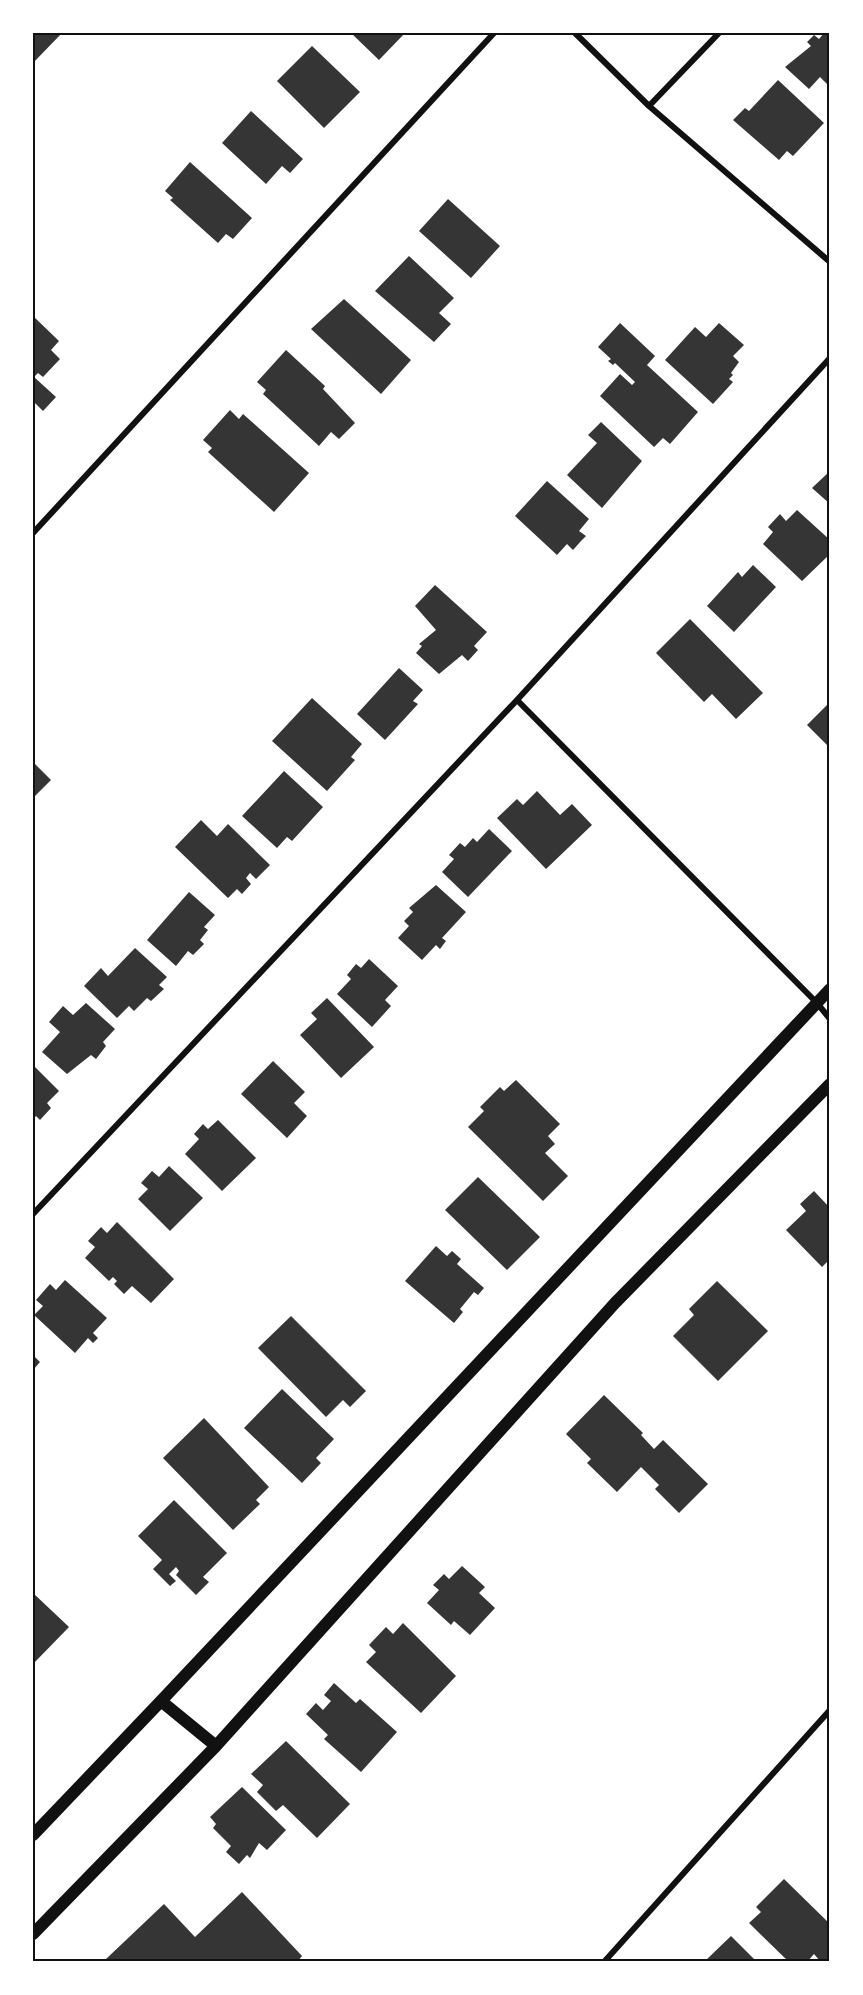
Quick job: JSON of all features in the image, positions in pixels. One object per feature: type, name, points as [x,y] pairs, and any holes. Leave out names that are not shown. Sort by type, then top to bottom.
[{"type":"main road","points":[[33,1835],[830,989]]},
{"type":"main road","points":[[33,1934],[216,1746],[615,1303],[830,1084]]},
{"type":"main road","points":[[161,1701],[216,1746]]},
{"type":"street","points":[[33,533],[494,33]]},
{"type":"street","points":[[575,33],[649,106],[830,262]]},
{"type":"street","points":[[649,106],[719,33]]},
{"type":"street","points":[[33,1214],[517,700],[830,358]]},
{"type":"street","points":[[517,700],[817,1003],[830,1019]]},
{"type":"street","points":[[604,1962],[830,1710]]},
{"type":"building","points":[[33,33],[62,33],[33,63]]},
{"type":"building","points":[[351,33],[405,33],[379,60]]},
{"type":"building","points":[[824,33],[830,33],[830,87],[820,77],[809,89],[785,67],[811,46],[807,42],[814,35],[819,39]]},
{"type":"building","points":[[312,46],[360,92],[324,128],[277,81]]},
{"type":"building","points":[[778,80],[824,123],[793,156],[787,151],[779,160],[733,120],[745,108],[749,111]]},
{"type":"building","points":[[251,111],[303,159],[290,173],[282,166],[266,184],[222,143]]},
{"type":"building","points":[[190,162],[252,218],[233,239],[226,234],[218,243],[170,200],[173,198],[165,191]]},
{"type":"building","points":[[448,199],[500,246],[471,278],[419,231]]},
{"type":"building","points":[[409,256],[454,298],[439,313],[451,324],[434,342],[375,291]]},
{"type":"building","points":[[344,299],[411,360],[381,394],[311,329]]},
{"type":"building","points":[[33,316],[59,341],[51,350],[60,359],[43,377],[38,373],[34,377],[56,397],[43,411],[33,401]]},
{"type":"building","points":[[620,323],[655,356],[647,365],[698,412],[670,444],[663,438],[654,447],[600,396],[620,374],[632,385],[635,382],[615,363],[613,365],[608,361],[611,359],[598,347]]},
{"type":"building","points":[[719,323],[744,345],[733,356],[739,362],[729,379],[733,382],[713,404],[665,360],[695,327],[706,337]]},
{"type":"building","points":[[286,350],[325,386],[323,389],[355,423],[339,439],[331,432],[319,446],[263,394],[266,390],[257,382]]},
{"type":"building","points":[[230,410],[239,419],[243,414],[309,473],[274,512],[208,452],[212,448],[203,440]]},
{"type":"building","points":[[601,422],[642,461],[602,508],[567,475],[597,443],[588,435]]},
{"type":"building","points":[[830,471],[830,504],[812,488]]},
{"type":"building","points":[[547,481],[589,519],[579,531],[586,536],[573,550],[567,544],[557,555],[515,516]]},
{"type":"building","points":[[797,510],[830,540],[830,554],[802,581],[763,544],[773,532],[768,527],[780,514],[786,521]]},
{"type":"building","points":[[753,565],[776,587],[734,632],[707,606],[738,572],[742,577]]},
{"type":"building","points":[[435,585],[487,632],[474,646],[478,650],[468,661],[462,655],[439,674],[416,653],[422,646],[419,644],[436,630],[415,606]]},
{"type":"building","points":[[690,619],[763,693],[736,719],[712,694],[704,702],[656,653]]},
{"type":"building","points":[[399,668],[423,690],[413,701],[418,704],[385,740],[357,714]]},
{"type":"building","points":[[312,698],[362,744],[351,757],[355,760],[327,791],[272,741]]},
{"type":"building","points":[[830,702],[830,748],[807,725]]},
{"type":"building","points":[[33,762],[51,780],[33,798]]},
{"type":"building","points":[[284,771],[323,807],[292,841],[287,837],[277,848],[242,816]]},
{"type":"building","points":[[537,791],[560,815],[572,804],[592,825],[546,869],[497,818],[517,799],[523,805]]},
{"type":"building","points":[[201,820],[217,836],[228,824],[270,865],[256,879],[250,873],[246,878],[251,884],[242,894],[237,889],[228,898],[175,847]]},
{"type":"building","points":[[489,829],[512,851],[468,897],[442,872],[454,859],[449,855],[460,843],[465,847],[473,838],[477,842]]},
{"type":"building","points":[[436,885],[466,912],[442,938],[446,941],[440,949],[436,945],[422,960],[398,938],[409,926],[404,921],[413,912],[409,908]]},
{"type":"building","points":[[189,892],[215,915],[204,927],[208,930],[200,940],[204,944],[193,955],[188,951],[176,966],[147,940]]},
{"type":"building","points":[[135,948],[167,977],[159,985],[164,989],[151,1001],[147,998],[134,1011],[129,1006],[117,1018],[84,986],[101,968],[108,976]]},
{"type":"building","points":[[369,959],[398,986],[385,1000],[391,1006],[372,1027],[337,994],[351,979],[347,975],[356,964],[361,968]]},
{"type":"building","points":[[327,998],[374,1047],[341,1078],[300,1035],[317,1019],[311,1013]]},
{"type":"building","points":[[86,1003],[115,1029],[103,1042],[106,1046],[96,1059],[91,1055],[67,1074],[42,1052],[60,1032],[49,1022],[63,1006],[73,1015]]},
{"type":"building","points":[[273,1061],[305,1092],[294,1103],[307,1116],[287,1138],[241,1094]]},
{"type":"building","points":[[33,1065],[59,1091],[47,1103],[51,1108],[40,1120],[36,1116],[33,1120]]},
{"type":"building","points":[[516,1080],[560,1124],[548,1136],[555,1144],[545,1153],[568,1176],[543,1201],[468,1127],[484,1111],[480,1107],[500,1087],[504,1091]]},
{"type":"building","points":[[218,1120],[256,1158],[222,1191],[185,1154],[199,1139],[194,1134],[203,1124],[208,1129]]},
{"type":"building","points":[[169,1166],[203,1198],[170,1231],[138,1199],[148,1189],[141,1183],[152,1171],[159,1177]]},
{"type":"building","points":[[478,1177],[540,1237],[507,1270],[445,1210]]},
{"type":"building","points":[[814,1191],[830,1208],[830,1259],[822,1267],[786,1230],[806,1211],[800,1204]]},
{"type":"building","points":[[117,1222],[174,1279],[151,1303],[132,1286],[124,1294],[114,1284],[117,1281],[113,1277],[109,1281],[85,1258],[95,1247],[88,1241],[101,1227],[107,1233]]},
{"type":"building","points":[[436,1246],[447,1256],[452,1251],[461,1259],[457,1264],[484,1288],[478,1295],[474,1292],[460,1309],[463,1312],[454,1323],[405,1281]]},
{"type":"building","points":[[65,1280],[107,1318],[93,1333],[98,1338],[93,1343],[88,1338],[75,1353],[34,1315],[43,1306],[36,1300],[50,1284],[56,1290]]},
{"type":"building","points":[[717,1281],[768,1331],[718,1381],[673,1336],[694,1315],[689,1309]]},
{"type":"building","points":[[291,1316],[366,1391],[350,1407],[343,1400],[326,1417],[258,1348]]},
{"type":"building","points":[[33,1355],[40,1362],[33,1370]]},
{"type":"building","points":[[282,1389],[334,1439],[316,1458],[321,1463],[302,1483],[244,1428]]},
{"type":"building","points":[[604,1395],[643,1433],[641,1435],[654,1449],[663,1440],[708,1484],[679,1513],[655,1489],[659,1485],[641,1467],[617,1492],[587,1463],[591,1459],[566,1434]]},
{"type":"building","points":[[204,1418],[269,1487],[256,1500],[260,1504],[233,1530],[163,1458]]},
{"type":"building","points":[[174,1500],[227,1553],[203,1577],[209,1582],[196,1595],[176,1575],[179,1571],[176,1567],[169,1574],[176,1581],[170,1586],[153,1569],[162,1560],[138,1536]]},
{"type":"building","points":[[462,1566],[485,1587],[479,1593],[495,1608],[470,1635],[454,1621],[451,1625],[427,1603],[439,1590],[433,1585],[444,1574],[449,1579]]},
{"type":"building","points":[[33,1593],[69,1627],[33,1664]]},
{"type":"building","points":[[403,1623],[456,1676],[421,1713],[366,1662],[376,1652],[369,1645],[386,1627],[393,1634]]},
{"type":"building","points":[[334,1683],[356,1703],[360,1699],[397,1732],[361,1772],[324,1739],[328,1735],[306,1714],[316,1703],[323,1710],[331,1701],[324,1695]]},
{"type":"building","points":[[286,1741],[350,1804],[317,1838],[283,1805],[276,1811],[257,1792],[263,1785],[251,1774]]},
{"type":"building","points":[[242,1787],[286,1830],[267,1850],[259,1843],[250,1858],[247,1855],[239,1864],[226,1852],[231,1846],[213,1828],[216,1824],[210,1817]]},
{"type":"building","points":[[784,1879],[830,1924],[830,1961],[820,1961],[814,1954],[807,1962],[789,1962],[749,1923],[761,1912],[756,1907]]},
{"type":"building","points":[[242,1892],[302,1956],[297,1962],[109,1962],[106,1959],[164,1904],[195,1937]]},
{"type":"building","points":[[731,1936],[757,1962],[704,1962]]}]
